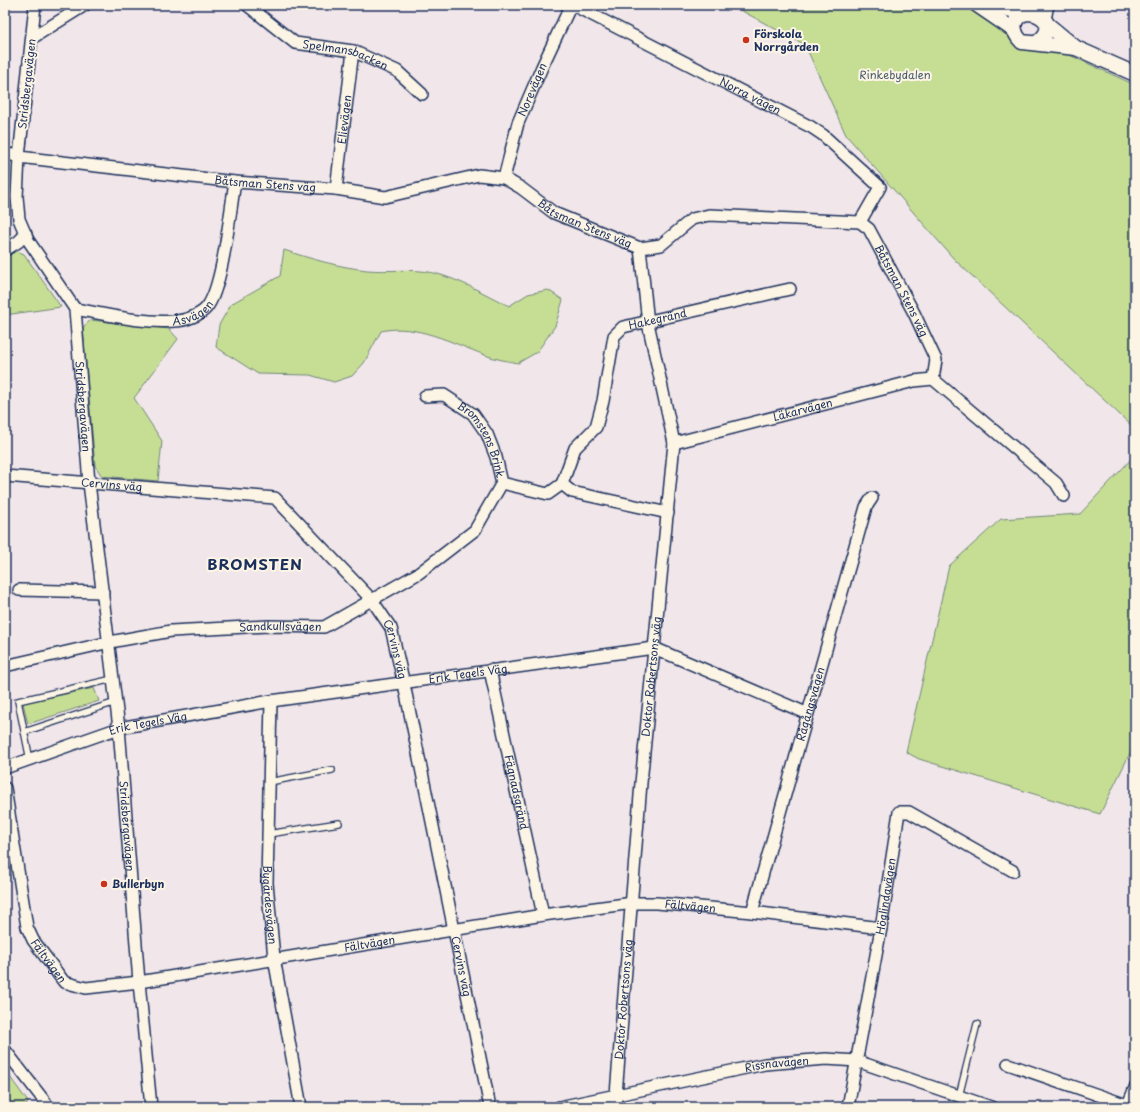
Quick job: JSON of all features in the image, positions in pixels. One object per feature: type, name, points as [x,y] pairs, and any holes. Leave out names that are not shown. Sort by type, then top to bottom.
[{"type":"street","name":"Stridsbergavägen","points":[[35,5],[19,157],[17,197],[19,219],[26,234],[75,309],[89,483],[110,642],[119,728],[139,982],[152,1107]]},
{"type":"street","points":[[32,38],[85,5]]},
{"type":"street","name":"Spelmansbacken","points":[[247,5],[295,42],[353,51],[397,71],[422,94]]},
{"type":"street","name":"Norevägen","points":[[504,178],[518,123],[542,67],[572,5]]},
{"type":"street","name":"Norra vägen","points":[[572,5],[824,135],[880,187],[860,222]]},
{"type":"street","points":[[977,5],[1015,31],[1022,42],[1076,48],[1135,74]]},
{"type":"street","points":[[991,5],[1028,9],[1038,12],[1046,22],[1076,48]]},
{"type":"street","points":[[1036,43],[1043,39],[1046,34],[1048,5]]},
{"type":"street","points":[[1015,31],[1015,21],[1028,9]]},
{"type":"street","name":"Elievägen","points":[[336,189],[353,51]]},
{"type":"street","name":"Båtsman Stens väg","points":[[5,153],[19,157],[235,182],[336,189],[385,197],[479,174],[504,178],[521,188],[554,212],[640,248],[661,245],[692,219],[709,215],[860,222],[869,229],[914,313],[936,360],[932,379]]},
{"type":"street","name":"Åsvägen","points":[[75,309],[157,322],[170,322],[194,316],[207,307],[218,285],[235,182]]},
{"type":"street","points":[[5,250],[18,242],[26,234]]},
{"type":"street","name":"Doktor Robertsons väg","points":[[615,1102],[633,903],[641,783],[674,443],[648,323],[640,248]]},
{"type":"street","name":"Hakegränd","points":[[562,484],[575,448],[596,427],[603,401],[614,336],[623,327],[648,323],[790,289]]},
{"type":"street","points":[[932,379],[1056,483],[1064,496]]},
{"type":"street","name":"Läkarvägen","points":[[674,443],[914,381],[932,379]]},
{"type":"street","name":"Bromstens Brink","points":[[425,396],[444,395],[473,414],[487,434],[496,457],[502,483],[548,494],[562,484]]},
{"type":"street","name":"Cervins väg","points":[[5,476],[275,498],[372,600],[391,628],[404,684],[490,1107]]},
{"type":"street","name":"Sandkullsvägen","points":[[5,666],[110,642],[186,630],[268,626],[324,627],[418,573],[475,530],[502,483]]},
{"type":"street","points":[[562,484],[572,492],[668,513]]},
{"type":"street","name":"Rågångsvägen","points":[[752,912],[806,714],[866,507],[872,498]]},
{"type":"street","points":[[18,590],[103,592]]},
{"type":"street","points":[[654,648],[806,714]]},
{"type":"street","name":"Erik Tegels Väg","points":[[5,768],[119,728],[271,701],[404,684],[490,670],[654,648]]},
{"type":"street","name":"Fägnadsgränd","points":[[490,670],[543,915]]},
{"type":"street","name":"Bygärdesvägen","points":[[271,701],[267,883],[274,958],[301,1107]]},
{"type":"street","name":"Fältvägen","points":[[5,788],[27,927],[33,940],[64,982],[86,988],[139,982],[274,958],[543,915],[633,903],[657,903],[752,912],[881,928]]},
{"type":"street","name":"Höglindavägen","points":[[848,1107],[881,928],[899,812],[909,812],[1013,871]]},
{"type":"street","points":[[5,1050],[49,1107]]},
{"type":"street","name":"Rissnavägen","points":[[559,1107],[615,1102],[765,1064],[826,1058],[857,1061],[991,1107]]},
{"type":"street","points":[[1008,1064],[1129,1106],[1135,1088]]},
{"type":"lane","points":[[30,760],[18,701],[114,679]]},
{"type":"lane","points":[[24,732],[116,702]]},
{"type":"lane","points":[[269,782],[332,770]]},
{"type":"lane","points":[[268,834],[339,823]]},
{"type":"lane","points":[[959,1096],[977,1024]]},
{"type":"green space","name":"Rinkebydalen","points":[[731,5],[960,5],[1135,85],[1135,429],[954,259],[846,135],[805,45]]},
{"type":"green space","points":[[5,246],[24,254],[61,307],[5,315]]},
{"type":"green space","points":[[284,250],[325,262],[357,269],[434,273],[463,283],[509,306],[528,294],[548,290],[563,300],[555,326],[537,352],[518,363],[501,360],[421,332],[394,329],[381,331],[364,363],[352,376],[334,382],[310,375],[258,374],[216,347],[219,325],[231,304],[280,276]]},
{"type":"green space","points":[[91,320],[169,329],[178,339],[134,398],[162,441],[158,481],[102,476],[95,466],[83,329]]},
{"type":"green space","points":[[1135,455],[1135,743],[1100,814],[919,759],[906,752],[949,566],[1001,519],[1080,514]]},
{"type":"green space","points":[[94,688],[99,701],[28,724],[23,703]]},
{"type":"green space","points":[[5,1070],[28,1102],[25,1107],[5,1107]]},
{"type":"place","name":"Förskola Norrgården","points":[[746,40]]},
{"type":"place","name":"Bullerbyn","points":[[104,884]]},
{"type":"district","name":"BROMSTEN","points":[[255,565]]}]
